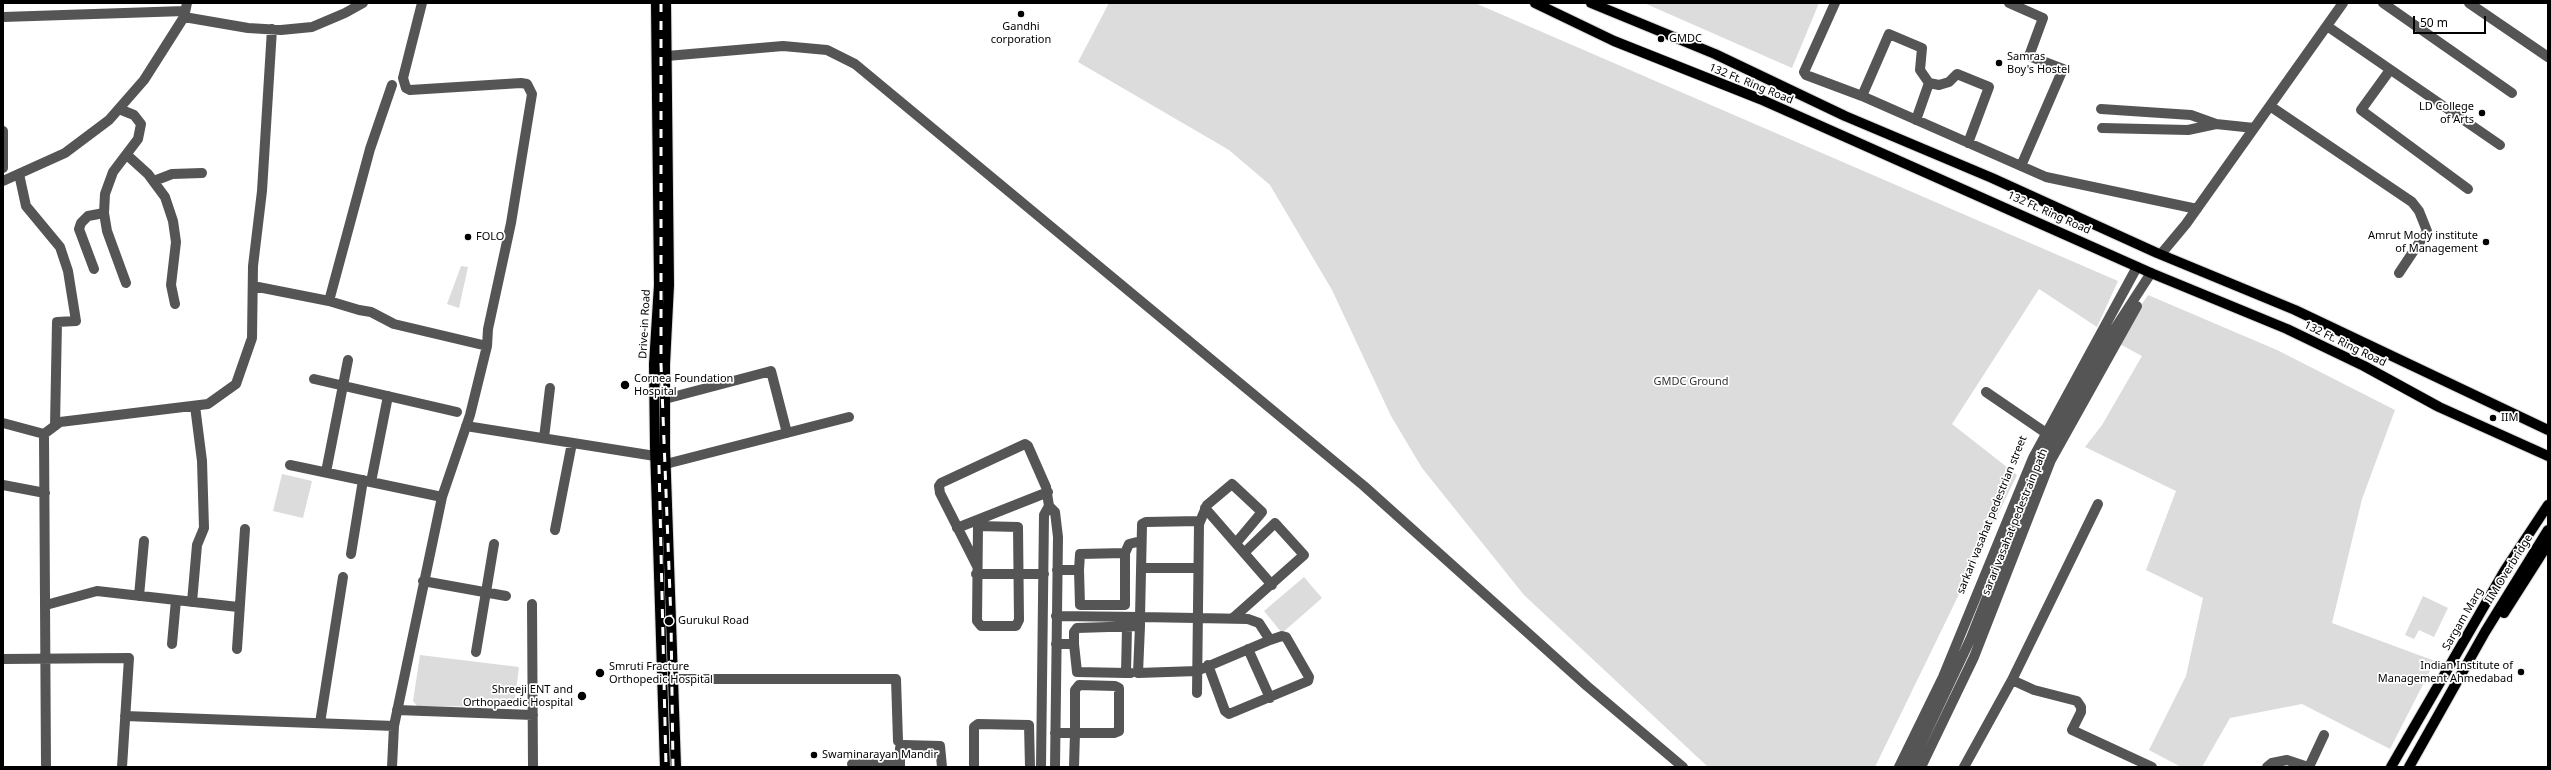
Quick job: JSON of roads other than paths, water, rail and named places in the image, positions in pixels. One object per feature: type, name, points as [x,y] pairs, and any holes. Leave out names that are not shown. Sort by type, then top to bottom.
[{"type":"main road","name":"Drive-in Road","points":[[656,3],[659,285],[654,364],[655,456],[660,466],[673,679],[676,767]]},
{"type":"main road","name":"Drive-in Road","points":[[664,765],[660,466],[665,399],[669,285],[666,3]]},
{"type":"main road","name":"132 Ft. Ring Road","points":[[1534,3],[1614,41],[1760,99],[2151,273],[2287,329],[2364,366],[2439,407],[2548,456]]},
{"type":"main road","name":"132 Ft. Ring Road","points":[[1591,3],[1715,54],[1845,116],[1992,178],[2161,254],[2295,310],[2548,430]]},
{"type":"main road","name":"Sargam Marg","points":[[2391,767],[2505,570],[2548,505]]},
{"type":"main road","name":"IIM Overbridge","points":[[2398,767],[2510,573],[2548,515]]},
{"type":"main road","name":"IIM Overbridge","points":[[2409,767],[2484,632],[2548,530]]},
{"type":"main road","points":[[2416,767],[2497,624],[2548,544]]},
{"type":"street","points":[[3,17],[186,10],[248,28],[272,30],[312,27],[345,14],[363,3]]},
{"type":"street","points":[[392,767],[394,726],[423,581],[442,497],[466,426],[487,346],[488,329],[511,224],[532,94],[527,84],[521,83],[410,90],[406,88],[403,78],[422,3]]},
{"type":"street","points":[[1835,3],[1804,72],[1806,75],[1862,96],[2046,177],[2197,209]]},
{"type":"street","points":[[2009,3],[2043,18],[2029,56],[2063,69],[2021,166]]},
{"type":"street","points":[[2161,254],[2197,209],[2343,3]]},
{"type":"street","points":[[2383,3],[2512,93]]},
{"type":"street","points":[[2469,3],[2548,57]]},
{"type":"street","points":[[3,182],[65,153],[109,120],[144,80],[186,10]]},
{"type":"street","points":[[2327,26],[2500,144]]},
{"type":"street","points":[[44,434],[60,422],[208,404],[236,384],[252,338],[253,286],[262,191],[272,30]]},
{"type":"street","points":[[1862,96],[1889,34],[1922,48],[1920,70],[1929,83],[1939,85],[1949,82],[1957,74],[1989,87],[1968,143]]},
{"type":"street","points":[[656,60],[667,56],[783,46],[827,50],[855,64],[1364,486],[1587,686],[1683,767]]},
{"type":"street","points":[[2390,70],[2361,110],[2468,189]]},
{"type":"street","points":[[1916,120],[1929,83]]},
{"type":"street","points":[[329,301],[370,149],[392,85]]},
{"type":"street","points":[[2270,106],[2412,202],[2419,211],[2427,231],[2400,273]]},
{"type":"street","points":[[119,109],[134,115],[141,124],[138,139],[113,172],[105,194],[104,212],[112,252],[126,283]]},
{"type":"street","points":[[2101,109],[2192,115],[2216,124],[2254,128]]},
{"type":"street","points":[[2102,128],[2188,130],[2216,124]]},
{"type":"street","points":[[3,131],[3,168]]},
{"type":"street","points":[[127,154],[154,181],[165,197],[173,221],[176,242],[171,285],[175,304]]},
{"type":"street","points":[[154,181],[172,174],[202,173]]},
{"type":"street","points":[[19,174],[26,206],[60,246],[68,272],[76,321],[57,322],[55,426]]},
{"type":"street","points":[[94,269],[79,229],[80,224],[88,216],[104,212]]},
{"type":"street","points":[[1899,767],[1944,677],[2044,431],[2138,267]]},
{"type":"street","points":[[1910,767],[1970,640],[2044,454],[2114,330],[2151,273]]},
{"type":"street","name":"sarkari vasahat pedestrian street","points":[[1891,767],[1922,710],[2044,431],[2125,277]]},
{"type":"street","points":[[253,286],[329,301],[371,312],[394,324],[487,346]]},
{"type":"street","name":"sarari vasahat pedestrain path","points":[[1922,767],[1974,656],[2051,460],[2144,292]]},
{"type":"street","points":[[326,472],[348,360]]},
{"type":"street","points":[[665,399],[772,371],[786,433]]},
{"type":"street","points":[[314,379],[457,412]]},
{"type":"street","points":[[544,438],[550,388]]},
{"type":"street","points":[[1986,392],[2044,431]]},
{"type":"street","points":[[351,554],[388,396]]},
{"type":"street","points":[[192,602],[197,545],[204,528],[202,462],[195,406]]},
{"type":"street","points":[[660,466],[849,417]]},
{"type":"street","points":[[3,423],[44,434]]},
{"type":"street","points":[[466,426],[655,456]]},
{"type":"street","points":[[44,434],[46,767]]},
{"type":"street","points":[[555,530],[572,443]]},
{"type":"street","points":[[976,570],[940,493],[941,483],[1023,444],[1028,446],[1048,492],[1049,506],[1044,515],[1041,767]]},
{"type":"street","points":[[290,465],[442,497]]},
{"type":"street","points":[[1197,693],[1196,618],[1200,521],[1205,508],[1232,484],[1261,510],[1262,514],[1236,543]]},
{"type":"street","points":[[3,485],[45,493]]},
{"type":"street","points":[[957,528],[1048,492]]},
{"type":"street","points":[[1964,767],[2012,680],[2098,504]]},
{"type":"street","points":[[1049,506],[1055,512],[1058,537],[1055,767]]},
{"type":"street","points":[[1205,508],[1272,585]]},
{"type":"street","points":[[1138,673],[1142,526],[1146,522],[1200,521]]},
{"type":"street","points":[[1233,618],[1303,558],[1304,552],[1275,523],[1244,553]]},
{"type":"street","points":[[1017,526],[1019,529],[1019,574],[1018,625],[981,626],[977,618],[976,527],[1017,526]]},
{"type":"street","points":[[237,649],[238,607],[245,529]]},
{"type":"street","points":[[138,596],[144,541]]},
{"type":"street","points":[[1125,553],[1080,554],[1080,605],[1125,606],[1125,553],[1129,544],[1141,541]]},
{"type":"street","points":[[476,652],[494,544]]},
{"type":"street","points":[[1141,568],[1198,568]]},
{"type":"street","points":[[976,570],[1019,574],[1044,574]]},
{"type":"street","points":[[1057,570],[1079,570]]},
{"type":"street","points":[[320,723],[343,578]]},
{"type":"street","points":[[423,581],[506,596]]},
{"type":"street","points":[[46,605],[97,591],[238,607]]},
{"type":"street","points":[[172,644],[176,600]]},
{"type":"street","points":[[532,604],[533,767]]},
{"type":"street","points":[[1056,616],[1140,622],[1196,618],[1233,618],[1256,621],[1270,640]]},
{"type":"street","points":[[1140,622],[1126,626],[1077,628],[1074,632],[1075,668],[1077,672],[1138,673],[1196,671],[1208,665],[1282,636],[1286,637],[1309,679],[1306,682],[1270,698],[1229,714],[1226,711],[1208,665]]},
{"type":"street","points":[[1126,626],[1126,673]]},
{"type":"street","points":[[1056,644],[1074,644]]},
{"type":"street","points":[[1248,649],[1270,698]]},
{"type":"street","points":[[3,659],[46,660],[129,658],[122,767]]},
{"type":"street","points":[[673,679],[896,679],[898,741]]},
{"type":"street","points":[[2012,680],[2034,690],[2077,701],[2081,707],[2081,712],[2072,730],[2152,767]]},
{"type":"street","points":[[1055,733],[1075,733],[1114,734],[1119,731],[1120,691],[1117,686],[1083,684],[1076,687],[1075,733],[1074,767]]},
{"type":"street","points":[[397,710],[533,715]]},
{"type":"street","points":[[125,716],[394,726]]},
{"type":"street","points":[[974,767],[976,725],[1028,724],[1030,734],[1030,767]]},
{"type":"street","points":[[1030,734],[1042,734]]},
{"type":"street","points":[[2267,767],[2287,760],[2309,767],[2324,735]]},
{"type":"street","points":[[852,764],[900,766],[902,745],[937,746],[942,750],[942,767]]},
{"type":"railway","points":[[661,3],[661,364],[671,620],[673,767]]},
{"type":"railway","points":[[659,465],[666,767]]},
{"type":"place","name":"Gandhi corporation","points":[[1021,14]]},
{"type":"place","name":"GMDC","points":[[1661,39]]},
{"type":"place","name":"Samras Boy's Hostel","points":[[1999,63]]},
{"type":"place","name":"LD College of Arts","points":[[2482,113]]},
{"type":"place","name":"FOLO","points":[[468,237]]},
{"type":"place","name":"Amrut Mody institute of Management","points":[[2486,242]]},
{"type":"place","name":"Cornea Foundation Hospital","points":[[625,385]]},
{"type":"place","name":"IIM","points":[[2493,418]]},
{"type":"place","name":"Gurukul Road","points":[[669,621]]},
{"type":"place","name":"Indian Institute of Management Ahmedabad","points":[[2521,672]]},
{"type":"place","name":"Smruti Fracture Orthopedic Hospital","points":[[600,673]]},
{"type":"place","name":"Shreeji ENT and Orthopaedic Hospital","points":[[582,696]]},
{"type":"place","name":"Swaminarayan Mandir","points":[[814,755]]},
{"type":"park label","name":"GMDC Ground","points":[[1691,382]]}]
